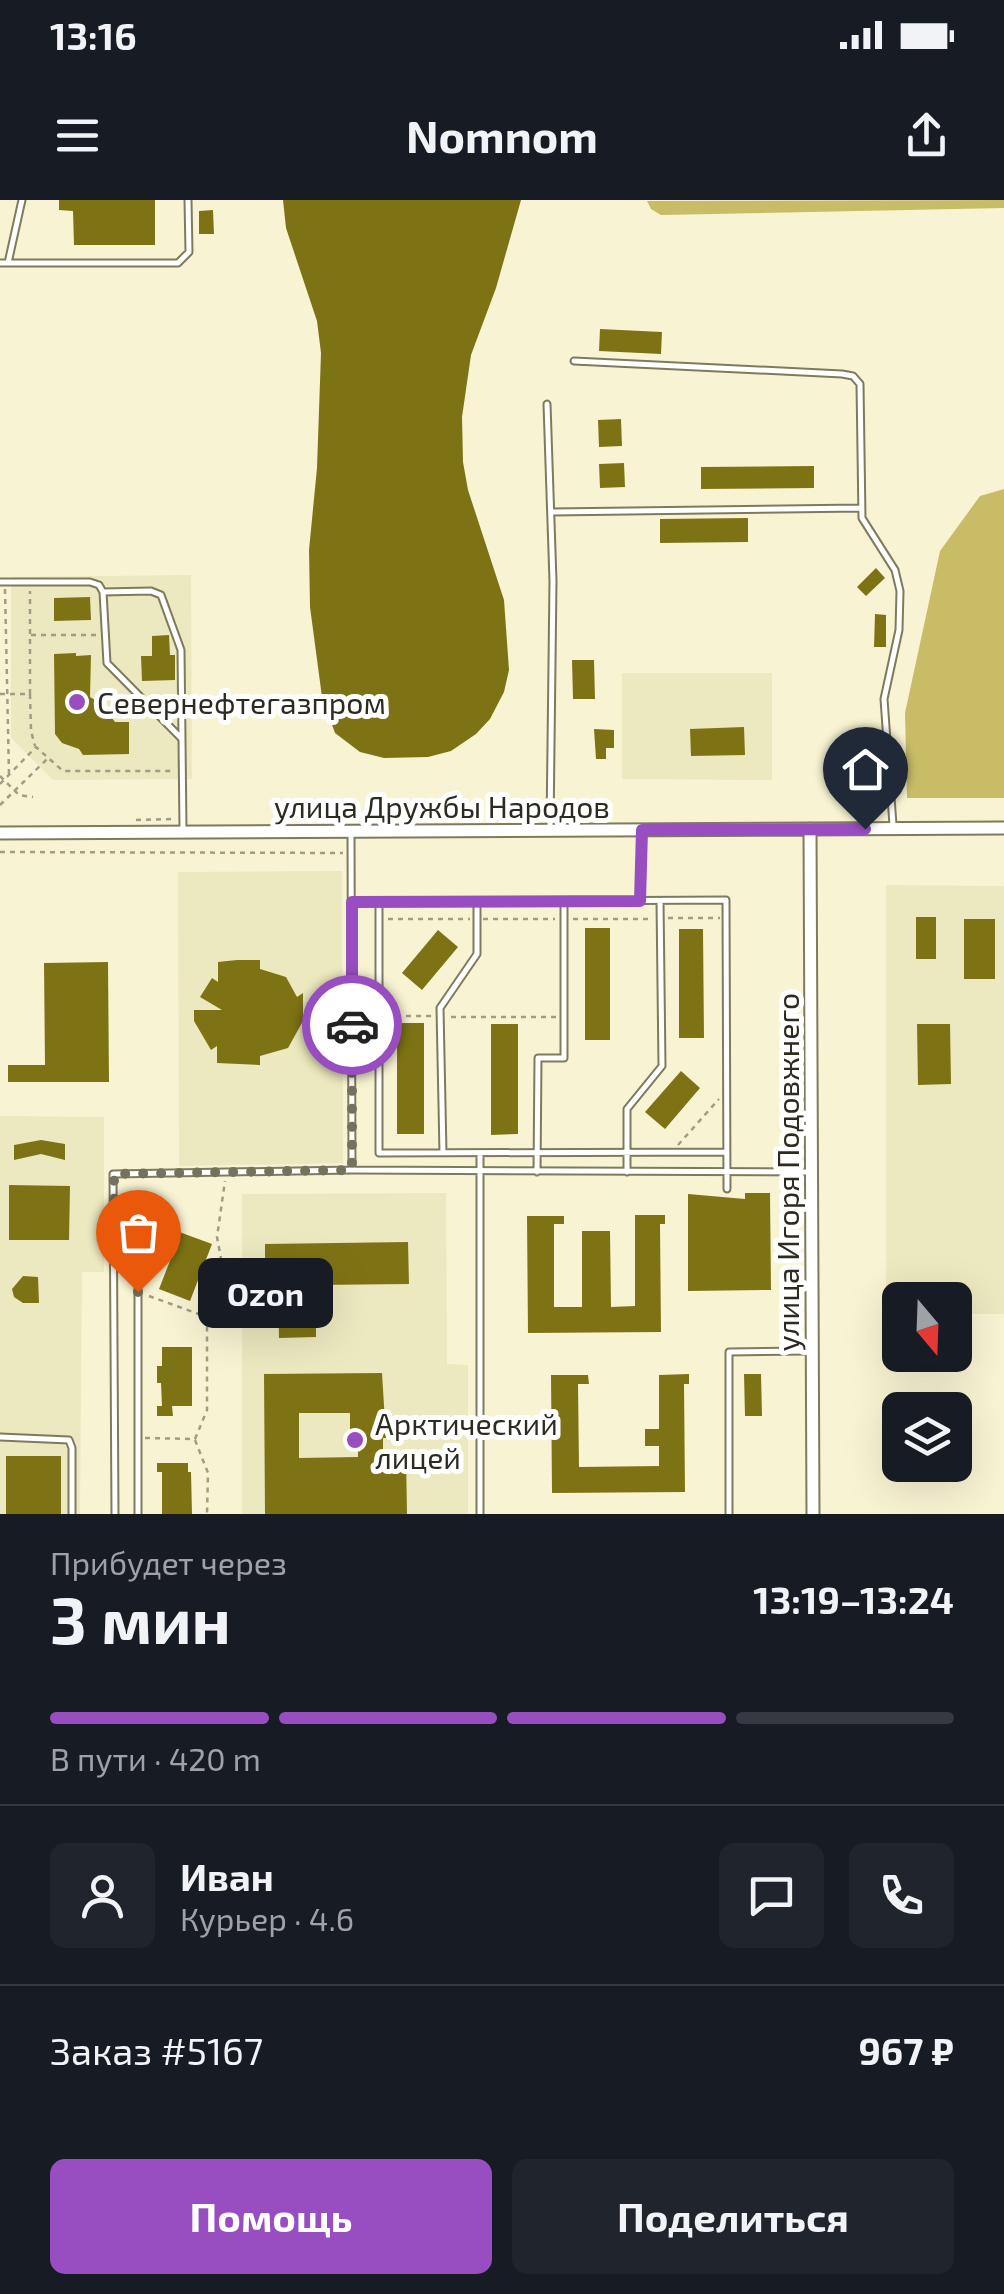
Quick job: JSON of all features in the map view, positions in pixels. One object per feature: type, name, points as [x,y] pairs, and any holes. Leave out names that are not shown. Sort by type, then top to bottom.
[{"type":"street","name":"улица Дружбы Народов","points":[[0,833],[1004,828]]},
{"type":"street","name":"улица Игоря Подовжнего","points":[[810,830],[814,1514]]},
{"type":"lane","points":[[22,200],[4,263],[183,261],[189,252],[188,200]]},
{"type":"lane","points":[[574,361],[853,376],[860,384],[865,528],[896,570],[900,591],[899,630],[884,699],[893,828]]},
{"type":"lane","points":[[547,404],[552,512],[550,830]]},
{"type":"lane","points":[[552,512],[862,508]]},
{"type":"lane","points":[[3,582],[98,585],[103,592],[105,660],[181,739]]},
{"type":"lane","points":[[103,592],[156,592],[165,600],[181,650],[182,832]]},
{"type":"lane","points":[[351,830],[352,1170]]},
{"type":"lane","points":[[640,901],[642,830]]},
{"type":"lane","points":[[352,902],[726,900],[727,1189]]},
{"type":"lane","points":[[537,1172],[538,1058],[564,1058],[564,901]]},
{"type":"lane","points":[[628,1172],[627,1109],[662,1066],[660,901]]},
{"type":"lane","points":[[378,902],[379,1153],[727,1152]]},
{"type":"lane","points":[[443,1153],[440,1008],[477,954],[478,902]]},
{"type":"lane","points":[[480,1153],[480,1514]]},
{"type":"lane","points":[[115,1514],[114,1174],[352,1170],[812,1172]]},
{"type":"lane","points":[[114,1204],[138,1216],[138,1514]]},
{"type":"lane","points":[[730,1514],[729,1352],[813,1352]]},
{"type":"lane","points":[[0,1437],[69,1440],[72,1514]]},
{"type":"path","points":[[3,582],[9,775]]},
{"type":"path","points":[[30,582],[30,730],[36,747],[63,771],[182,770]]},
{"type":"path","points":[[30,635],[104,635]]},
{"type":"path","points":[[0,694],[30,694]]},
{"type":"path","points":[[33,797],[19,795],[1,780],[36,747]]},
{"type":"path","points":[[0,805],[48,758]]},
{"type":"path","points":[[0,852],[351,853]]},
{"type":"path","points":[[378,919],[726,918]]},
{"type":"path","points":[[379,1016],[564,1017]]},
{"type":"path","points":[[672,1152],[727,1091]]},
{"type":"path","points":[[208,1514],[208,1473],[195,1438],[206,1410],[207,1317],[222,1264],[217,1237],[226,1173]]},
{"type":"path","points":[[138,1292],[207,1317]]},
{"type":"path","points":[[138,1438],[195,1438]]},
{"type":"shaded area","points":[[1004,200],[1004,208],[661,215],[647,201]]},
{"type":"shaded area","points":[[1004,489],[1004,798],[907,798],[905,713],[940,551],[980,496]]},
{"type":"shaded area","name":"Севернефтегазпром","points":[[191,575],[192,779],[53,780],[11,738],[11,577]]},
{"type":"shaded area","points":[[622,673],[772,673],[772,780],[622,779]]},
{"type":"shaded area","points":[[342,871],[343,1163],[179,1166],[178,872]]},
{"type":"shaded area","points":[[886,885],[1004,886],[1004,1314],[972,1314],[972,1282],[886,1282]]},
{"type":"shaded area","points":[[0,1116],[104,1117],[104,1272],[82,1272],[80,1514],[0,1514]]},
{"type":"shaded area","points":[[446,1193],[447,1364],[468,1365],[468,1514],[242,1514],[242,1194]]},
{"type":"building","points":[[59,200],[155,200],[155,245],[74,245],[73,211],[59,210]]},
{"type":"building","points":[[283,200],[521,200],[496,288],[471,355],[462,417],[468,490],[504,600],[509,670],[504,692],[490,719],[451,751],[428,757],[384,758],[360,752],[335,733],[322,697],[310,607],[309,550],[321,353],[317,321],[286,228]]},
{"type":"building","points":[[213,210],[214,234],[199,234],[199,211]]},
{"type":"building","points":[[600,329],[662,332],[661,354],[599,351]]},
{"type":"building","points":[[621,419],[622,446],[599,447],[598,420]]},
{"type":"building","points":[[624,463],[625,487],[600,488],[599,464]]},
{"type":"building","points":[[814,466],[814,488],[701,489],[701,467]]},
{"type":"building","points":[[748,518],[748,542],[660,543],[660,519]]},
{"type":"building","points":[[876,568],[885,578],[866,596],[857,587]]},
{"type":"building","points":[[90,597],[91,620],[54,621],[54,598]]},
{"type":"building","points":[[875,614],[886,615],[886,647],[874,647]]},
{"type":"building","points":[[169,635],[170,655],[175,655],[175,680],[142,681],[141,656],[152,656],[152,636]]},
{"type":"building","name":"Севернефтегазпром","points":[[54,654],[91,655],[90,697],[102,704],[115,722],[129,722],[129,754],[83,755],[55,734]]},
{"type":"building","points":[[572,660],[594,660],[595,699],[573,699]]},
{"type":"building","points":[[744,727],[745,755],[691,756],[690,729]]},
{"type":"building","points":[[594,729],[614,730],[614,748],[606,748],[606,759],[596,759]]},
{"type":"building","points":[[916,917],[936,917],[936,959],[916,959]]},
{"type":"building","points":[[964,919],[995,919],[995,979],[964,979]]},
{"type":"building","points":[[585,928],[610,928],[610,1040],[585,1040]]},
{"type":"building","points":[[679,929],[703,929],[704,1038],[679,1038]]},
{"type":"building","points":[[438,930],[458,947],[422,990],[402,973]]},
{"type":"building","points":[[260,960],[260,969],[286,977],[297,997],[303,993],[303,1021],[288,1048],[260,1056],[260,1065],[217,1063],[217,1046],[211,1050],[194,1021],[194,1010],[222,1010],[200,997],[212,978],[218,982],[218,962]]},
{"type":"building","points":[[108,962],[109,1082],[8,1082],[8,1065],[45,1065],[44,963]]},
{"type":"building","points":[[397,1023],[424,1023],[424,1134],[397,1134]]},
{"type":"building","points":[[491,1024],[518,1024],[518,1134],[491,1135]]},
{"type":"building","points":[[917,1024],[950,1024],[951,1084],[918,1085]]},
{"type":"building","points":[[681,1071],[700,1088],[665,1129],[645,1112]]},
{"type":"building","points":[[41,1140],[65,1144],[65,1160],[41,1154],[14,1160],[14,1145]]},
{"type":"building","points":[[9,1185],[70,1186],[69,1240],[9,1240]]},
{"type":"building","points":[[745,1193],[770,1193],[771,1290],[688,1291],[688,1194],[745,1199]]},
{"type":"building","points":[[635,1215],[665,1215],[665,1224],[660,1224],[661,1332],[528,1333],[527,1216],[564,1216],[564,1224],[554,1224],[554,1307],[582,1307],[582,1231],[610,1231],[611,1307],[635,1306]]},
{"type":"building","points":[[163,1226],[212,1244],[190,1301],[159,1289],[177,1243],[159,1236]]},
{"type":"building","points":[[408,1242],[409,1284],[316,1285],[316,1337],[279,1338],[278,1286],[265,1286],[265,1244]]},
{"type":"building","points":[[23,1276],[38,1277],[39,1303],[23,1303],[14,1297],[12,1289]]},
{"type":"building","points":[[162,1347],[192,1347],[192,1406],[172,1406],[173,1416],[157,1416],[157,1406],[162,1406],[157,1366],[162,1366]]},
{"type":"building","points":[[382,1373],[386,1438],[383,1457],[406,1457],[407,1514],[265,1514],[264,1374]],"holes":[[[299,1413],[350,1413],[350,1439],[358,1439],[358,1457],[299,1458]]]},
{"type":"building","points":[[689,1374],[689,1384],[684,1384],[685,1492],[552,1493],[551,1375],[588,1375],[589,1384],[578,1384],[579,1467],[659,1466],[659,1446],[645,1446],[645,1429],[659,1429],[659,1375]]},
{"type":"building","points":[[744,1374],[761,1374],[762,1416],[745,1416]]},
{"type":"building","points":[[6,1456],[61,1456],[61,1514],[6,1514]]},
{"type":"building","points":[[157,1463],[188,1463],[192,1514],[162,1514],[162,1472],[157,1472]]},
{"type":"way so far","points":[[138,1292],[138,1216],[114,1204],[114,1174],[352,1170],[352,1025]]},
{"type":"place","name":"Севернефтегазпром","points":[[77,702]]},
{"type":"place","name":"Ozon","points":[[138,1292]]},
{"type":"place","name":"Арктический лицей","points":[[355,1440]]},
{"type":"route","points":[[352,1025],[352,902],[640,901],[642,830],[865,829]]}]
